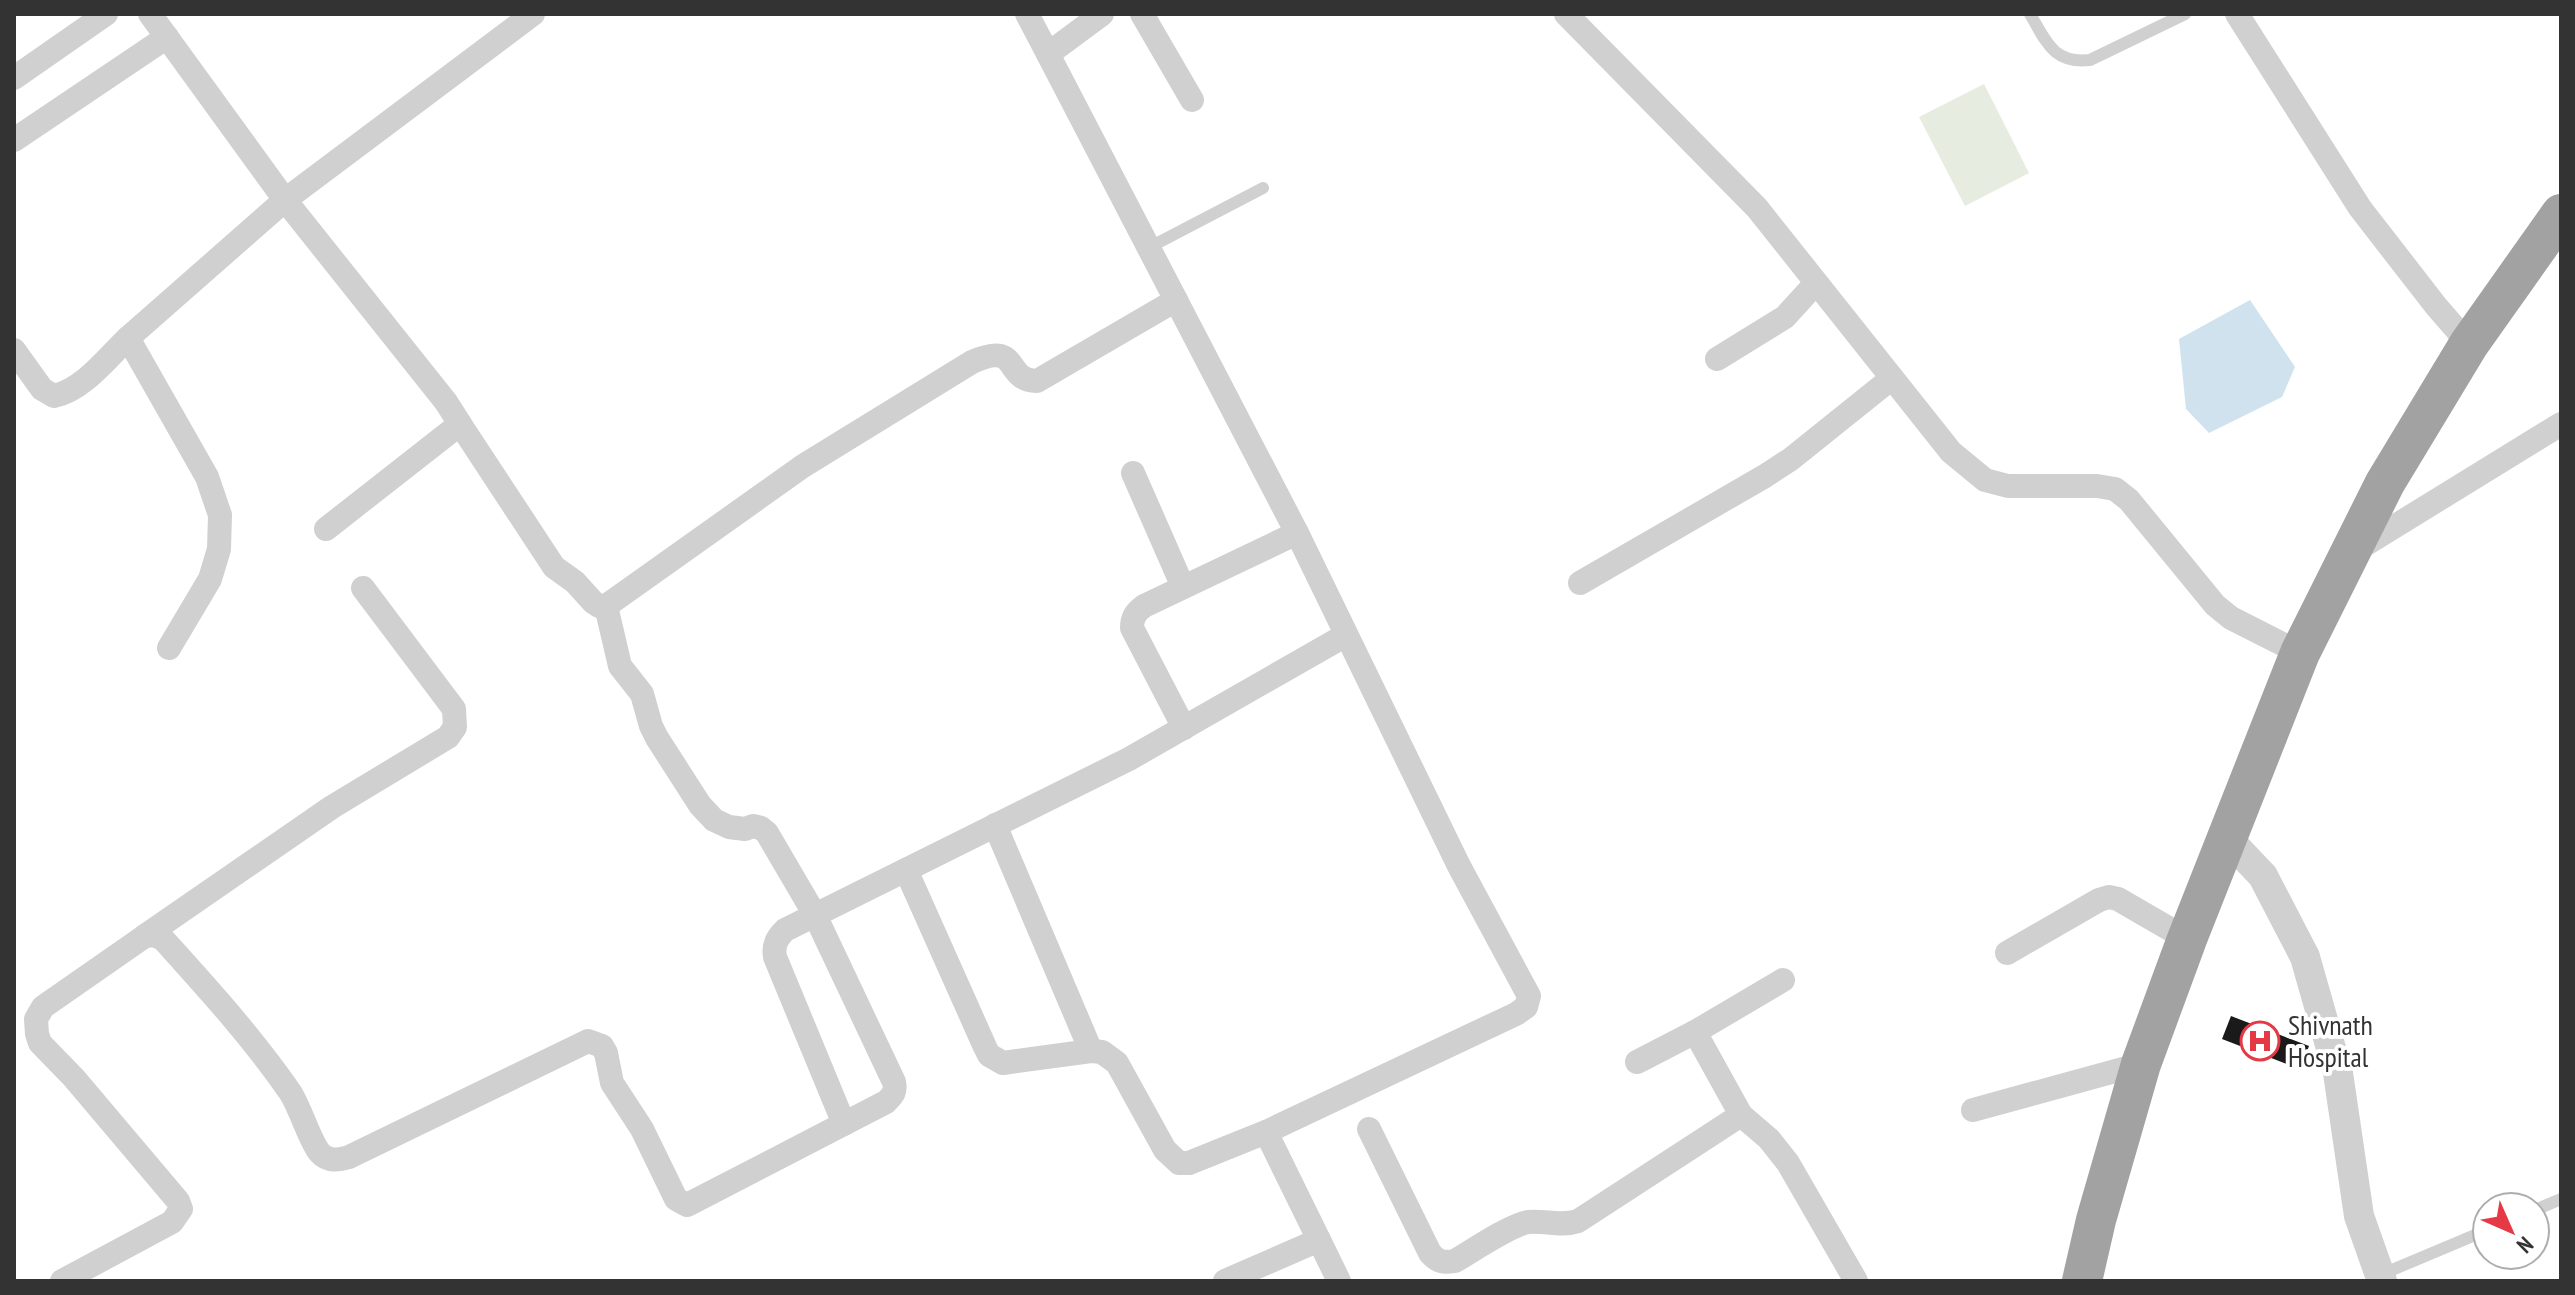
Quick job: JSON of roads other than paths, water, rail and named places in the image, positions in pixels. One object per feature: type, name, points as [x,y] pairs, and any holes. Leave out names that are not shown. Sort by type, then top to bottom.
[{"type":"highway","points":[[2082,1281],[2096,1220],[2141,1064],[2300,653],[2385,483],[2469,344],[2561,214]]},
{"type":"street","points":[[14,78],[106,14]]},
{"type":"street","points":[[150,14],[285,200],[446,402],[550,561],[593,602],[606,606]]},
{"type":"street","points":[[14,350],[42,389],[54,396],[78,386],[285,200],[533,14]]},
{"type":"street","points":[[906,870],[989,1055],[1003,1063],[1091,1051],[1111,1056],[1165,1150],[1179,1163],[1189,1163],[1266,1132],[1516,1014],[1526,1007],[1529,996],[1453,854],[1297,533],[1027,14]]},
{"type":"street","points":[[1048,54],[1102,14]]},
{"type":"street","points":[[1142,14],[1192,100]]},
{"type":"street","points":[[1566,14],[1757,208],[1951,452],[1985,480],[2008,486],[2097,486],[2115,489],[2129,500],[2215,605],[2231,618],[2300,653]]},
{"type":"street","points":[[2237,14],[2360,208],[2469,344]]},
{"type":"street","points":[[14,140],[167,37]]},
{"type":"street","points":[[1717,359],[1785,317],[1816,283]]},
{"type":"street","points":[[606,606],[803,466],[972,362],[989,354],[999,354],[1006,358],[1020,377],[1037,381],[1176,300]]},
{"type":"street","points":[[128,338],[207,477],[220,515],[219,549],[210,579],[169,648]]},
{"type":"street","points":[[1580,583],[1791,459],[1892,378]]},
{"type":"street","points":[[326,529],[460,424]]},
{"type":"street","points":[[2348,555],[2558,432]]},
{"type":"street","points":[[1133,473],[1183,587]]},
{"type":"street","points":[[1184,728],[1132,628],[1132,620],[1144,606],[1297,533]]},
{"type":"street","points":[[62,1281],[172,1222],[181,1209],[178,1201],[74,1078],[47,1053],[37,1034],[36,1019],[43,1007],[332,807],[448,737],[455,727],[454,709],[363,588]]},
{"type":"street","points":[[145,936],[154,935],[163,939],[245,1031],[296,1101],[318,1152],[326,1158],[337,1160],[349,1157],[588,1041],[602,1046],[612,1083],[642,1129],[676,1199],[687,1205],[886,1102],[895,1090],[894,1082],[815,915],[767,833],[753,826],[745,829],[729,827],[714,820],[700,805],[657,738],[642,694],[620,666],[606,606]]},
{"type":"street","points":[[844,1124],[775,957],[773,948],[785,930],[1184,728],[1346,635]]},
{"type":"street","points":[[995,825],[1091,1051]]},
{"type":"street","points":[[2227,838],[2263,876],[2305,957],[2338,1073],[2359,1216],[2381,1278]]},
{"type":"street","points":[[2007,953],[2109,897],[2118,899],[2187,939]]},
{"type":"street","points":[[1637,1062],[1783,980]]},
{"type":"street","points":[[1695,1032],[1741,1115],[1769,1139],[1788,1163],[1856,1281]]},
{"type":"street","points":[[1973,1110],[2141,1064]]},
{"type":"street","points":[[1369,1129],[1430,1253],[1443,1263],[1455,1261],[1521,1223],[1567,1225],[1578,1221],[1741,1115]]},
{"type":"street","points":[[1266,1132],[1339,1281]]},
{"type":"street","points":[[1225,1281],[1319,1240]]},
{"type":"lane","points":[[2030,14],[2052,49],[2076,62],[2090,60],[2185,14]]},
{"type":"lane","points":[[1148,248],[1263,188]]},
{"type":"lane","points":[[2381,1278],[2471,1237]]},
{"type":"water","points":[[2250,300],[2295,367],[2282,397],[2209,433],[2186,409],[2179,339]]},
{"type":"place","name":"Shivnath Hospital","points":[[2260,1041]]}]
